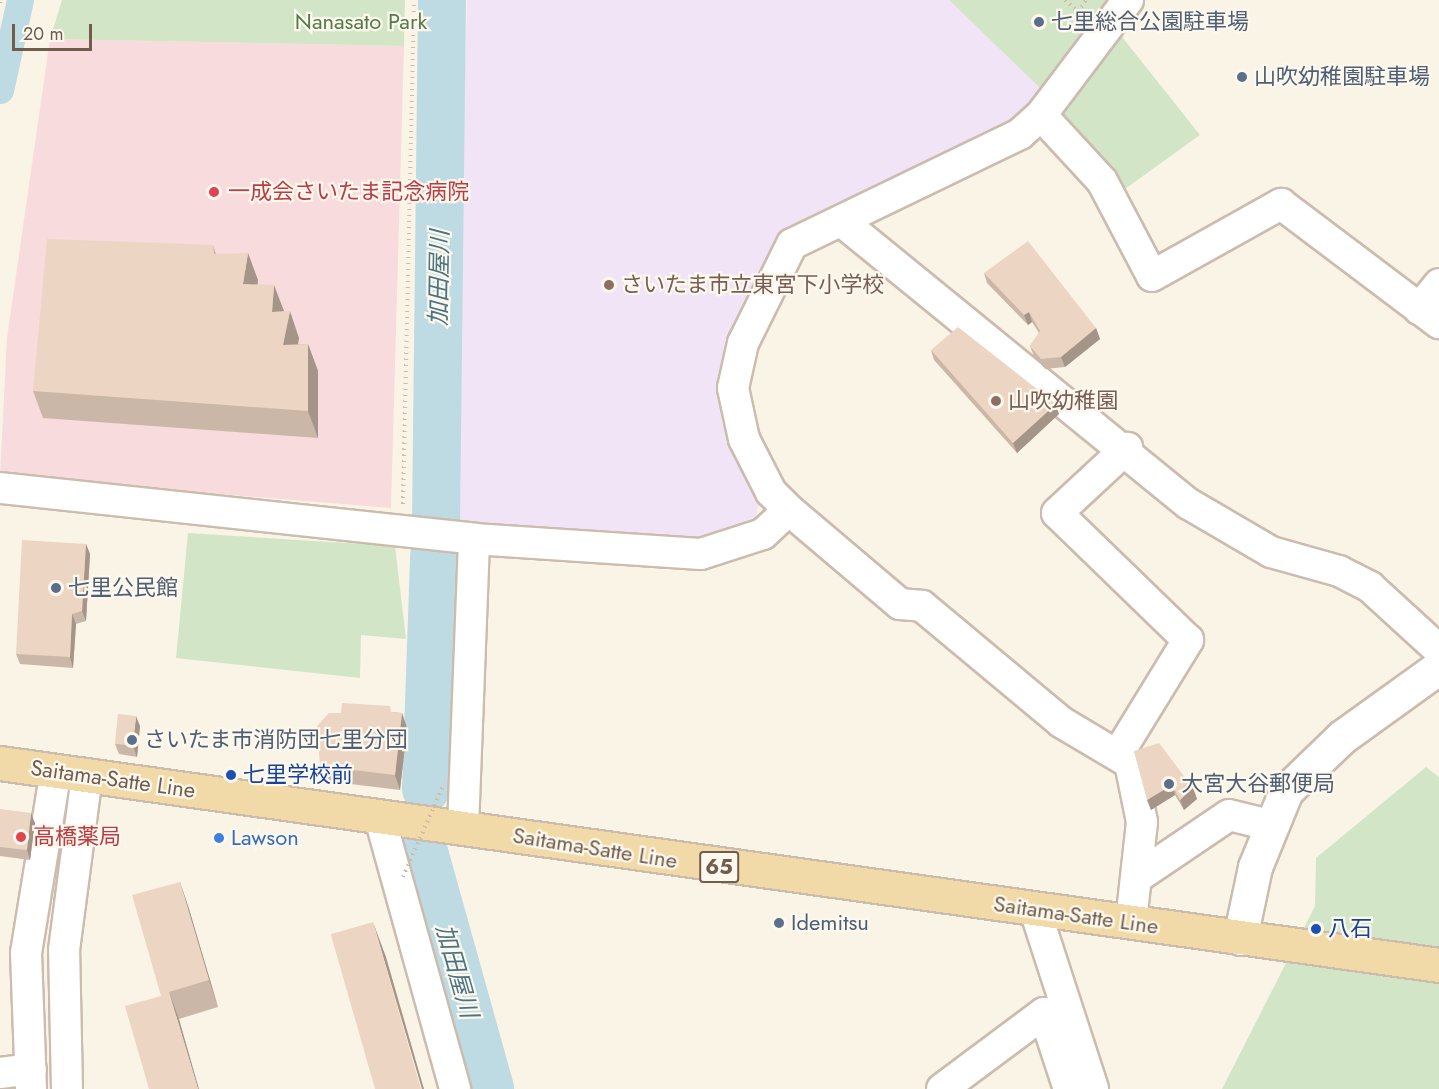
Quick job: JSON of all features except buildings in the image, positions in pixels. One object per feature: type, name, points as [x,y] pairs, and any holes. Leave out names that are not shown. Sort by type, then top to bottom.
[{"type":"main road","name":"Saitama-Satte Line","points":[[0,763],[1439,965]]},
{"type":"street","points":[[1128,0],[1041,115],[1002,147],[792,244],[743,343],[733,388],[744,439],[771,492],[789,510],[900,604],[922,606],[1061,722],[1130,763],[1139,788],[1136,878],[1131,922]]},
{"type":"street","points":[[1041,115],[1102,181],[1152,276],[1281,204],[1429,316],[1439,284]]},
{"type":"street","points":[[847,218],[850,228],[1227,530],[1271,552],[1339,571],[1370,587],[1439,650]]},
{"type":"street","points":[[1118,754],[1188,640],[1057,513],[1126,448]]},
{"type":"street","points":[[0,488],[474,539],[701,554],[763,534],[789,510]]},
{"type":"street","points":[[463,828],[474,539]]},
{"type":"street","points":[[1240,938],[1269,825],[1287,791],[1309,765],[1439,667]]},
{"type":"street","points":[[0,1073],[31,1079],[26,953],[72,773]]},
{"type":"street","points":[[67,1089],[64,950],[72,773]]},
{"type":"street","points":[[1136,878],[1230,815],[1269,825]]},
{"type":"street","points":[[380,818],[455,1089]]},
{"type":"street","points":[[1035,910],[1093,1089]]},
{"type":"street","points":[[942,1089],[1044,1012],[1069,1089]]},
{"type":"path","points":[[402,531],[414,0]]},
{"type":"path","points":[[1078,12],[1086,0]]},
{"type":"path","points":[[403,878],[443,786]]},
{"type":"shaded area","name":"さいたま市立東宮下小学校","points":[[467,0],[949,0],[1041,89],[1003,135],[784,234],[734,337],[760,501],[754,523],[690,540],[451,523]]},
{"type":"shaded area","name":"一成会さいたま記念病院","points":[[50,39],[404,46],[391,508],[0,476],[7,338]]},
{"type":"green space","name":"Nanasato Park","points":[[62,0],[405,0],[404,46],[50,39]]},
{"type":"green space","points":[[949,0],[1110,0],[1041,89]]},
{"type":"green space","points":[[1119,33],[1200,135],[1118,194],[1052,117]]},
{"type":"green space","points":[[188,533],[395,546],[406,639],[361,635],[360,678],[176,658]]},
{"type":"green space","points":[[1426,767],[1439,777],[1439,1089],[1222,1089],[1315,906],[1316,858]]},
{"type":"waterway","points":[[0,90],[20,0]]},
{"type":"waterway","name":"加田屋川","points":[[436,521],[442,0]]},
{"type":"waterway","name":"加田屋川","points":[[426,789],[434,555]]},
{"type":"waterway","name":"加田屋川","points":[[424,852],[490,1089]]},
{"type":"place","name":"七里総合公園駐車場","points":[[1039,22]]},
{"type":"place","name":"山吹幼稚園駐車場","points":[[1242,77]]},
{"type":"place","name":"一成会さいたま記念病院","points":[[214,192]]},
{"type":"place","name":"さいたま市立東宮下小学校","points":[[609,285]]},
{"type":"place","name":"山吹幼稚園","points":[[996,401]]},
{"type":"place","name":"七里公民館","points":[[56,588]]},
{"type":"place","name":"さいたま市消防団七里分団","points":[[132,740]]},
{"type":"place","name":"七里学校前","points":[[231,775]]},
{"type":"place","name":"大宮大谷郵便局","points":[[1169,784]]},
{"type":"place","name":"高橋薬局","points":[[21,837]]},
{"type":"place","name":"Lawson","points":[[219,838]]},
{"type":"place","name":"Idemitsu","points":[[779,923]]},
{"type":"place","name":"八石","points":[[1316,929]]}]
